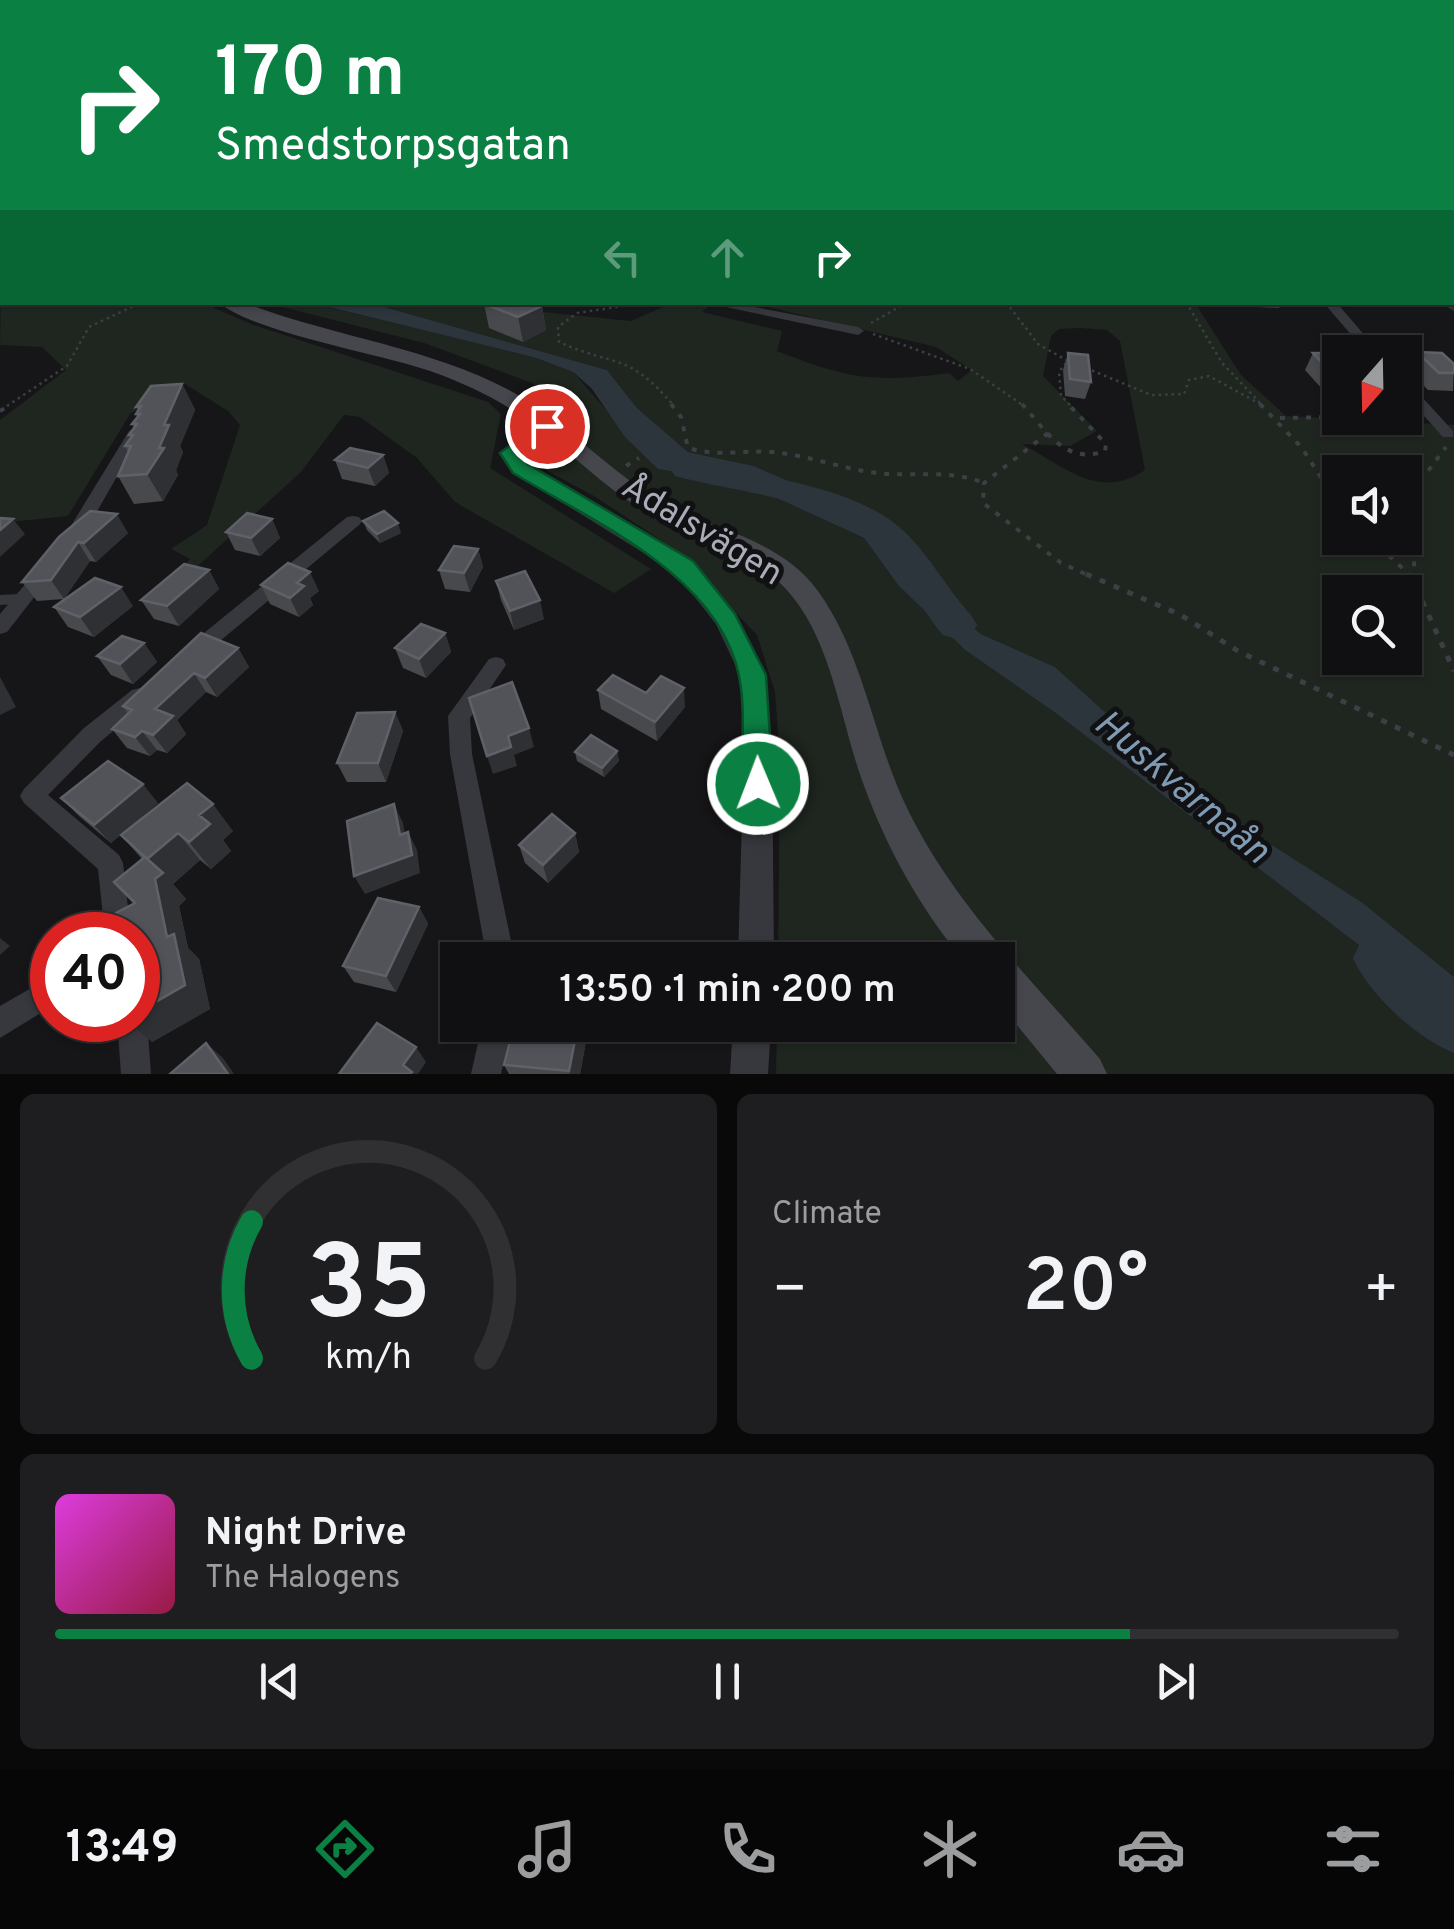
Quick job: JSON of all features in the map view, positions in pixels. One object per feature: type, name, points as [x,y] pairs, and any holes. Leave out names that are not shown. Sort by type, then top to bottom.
[{"type":"main road","name":"Ådalsvägen","points":[[235,305],[502,394],[652,505],[753,552],[806,596],[915,859],[972,942]]},
{"type":"main road","points":[[1015,992],[1085,1074]]},
{"type":"street","points":[[724,305],[858,331]]},
{"type":"street","points":[[1331,305],[1358,335]]},
{"type":"street","points":[[1422,405],[1448,434]]},
{"type":"street","points":[[0,627],[65,548],[149,410]]},
{"type":"street","points":[[547,426],[510,453],[520,468],[684,566],[726,620],[753,675],[758,747],[756,942]]},
{"type":"street","points":[[184,660],[353,522]]},
{"type":"street","points":[[496,665],[460,716],[461,754],[498,942]]},
{"type":"street","points":[[115,912],[110,864],[32,796],[92,735],[153,685]]},
{"type":"street","points":[[0,1024],[30,1004]]},
{"type":"street","points":[[134,1042],[136,1074]]},
{"type":"street","points":[[486,1074],[493,1042]]},
{"type":"street","points":[[750,1074],[751,1042]]},
{"type":"lane","points":[[0,600],[24,599]]},
{"type":"path","points":[[0,411],[67,366],[88,327],[136,305]]},
{"type":"path","points":[[642,305],[631,309],[585,310],[561,322],[558,342],[577,351],[626,359],[653,377],[681,416],[678,435],[688,448],[715,456],[769,452],[847,464],[874,474],[968,476],[984,484]]},
{"type":"path","points":[[858,331],[903,305]]},
{"type":"path","points":[[858,331],[959,365],[987,380],[1019,401],[1058,444],[1083,456],[1105,451],[1097,431],[1069,407],[1058,380],[1062,364],[1069,362],[1038,344],[1008,305]]},
{"type":"path","points":[[1188,305],[1222,363],[1277,418],[1322,479]]},
{"type":"path","points":[[1084,367],[1152,395],[1184,394],[1189,380],[1208,376],[1262,405]]},
{"type":"path","points":[[1277,418],[1322,417]]},
{"type":"path","points":[[1048,434],[984,484],[982,502],[1061,563],[1180,615],[1238,651],[1454,755]]},
{"type":"path","points":[[1422,475],[1447,445],[1448,434]]},
{"type":"path","points":[[1388,555],[1410,575]]},
{"type":"path","points":[[1422,598],[1454,671]]},
{"type":"shaded area","points":[[1,305],[208,305],[251,324],[488,402],[501,414],[490,468],[651,569],[614,593],[455,502],[417,458],[360,417],[344,415],[301,472],[188,575],[179,571],[190,559],[171,549],[207,525],[240,425],[228,411],[182,382],[130,414],[68,516],[0,523],[0,420],[66,370],[42,347],[0,345]]},
{"type":"shaded area","points":[[275,305],[320,305],[536,358],[573,372],[658,469],[744,483],[864,538],[898,585],[965,650],[1057,714],[1454,1018],[1454,1074],[776,1074],[777,1042],[1015,1042],[1015,942],[778,942],[780,762],[775,692],[757,635],[677,551],[594,496],[529,461],[591,428],[532,383],[424,343]]},
{"type":"shaded area","points":[[377,305],[475,305],[631,321],[667,305],[710,305],[702,312],[782,331],[777,351],[823,368],[880,378],[949,373],[958,381],[972,370],[936,347],[760,305],[1196,305],[1241,375],[1286,416],[1322,418],[1322,435],[1422,435],[1422,423],[1454,425],[1454,977],[1363,903],[1261,838],[1167,768],[1055,667],[981,634],[914,577],[843,505],[754,466],[688,452],[637,408],[607,370]],"holes":[[[1081,328],[1107,330],[1120,341],[1145,470],[1128,479],[1097,481],[1068,471],[1022,444],[1070,446],[1097,431],[1043,376],[1051,336],[1059,329]]]},
{"type":"water","name":"Huskvarnaån","points":[[321,305],[377,305],[607,370],[637,408],[688,452],[754,466],[843,505],[907,552],[914,578],[981,634],[1055,667],[1167,768],[1261,838],[1363,903],[1454,977],[1454,1018],[1057,714],[965,650],[898,585],[864,538],[744,483],[658,469],[625,437],[592,389],[573,372],[536,358]]},
{"type":"building","points":[[487,305],[542,306],[518,317]]},
{"type":"building","points":[[1422,352],[1442,353],[1454,364],[1454,373],[1439,373]]},
{"type":"building","points":[[1068,353],[1088,355],[1091,382],[1070,379]]},
{"type":"building","points":[[182,384],[164,425],[169,425],[159,448],[164,448],[147,474],[118,476],[131,446],[125,446],[133,435],[129,435],[137,424],[132,424],[140,414],[136,414],[141,406],[136,407],[151,386]]},
{"type":"building","points":[[350,448],[383,455],[368,468],[335,460]]},
{"type":"building","points":[[90,511],[117,514],[84,543],[78,542],[51,580],[22,582],[59,537]]},
{"type":"building","points":[[384,511],[398,523],[377,534],[363,521]]},
{"type":"building","points":[[247,513],[272,519],[251,538],[226,532]]},
{"type":"building","points":[[0,518],[13,519],[0,530]]},
{"type":"building","points":[[454,546],[478,549],[464,573],[439,570]]},
{"type":"building","points":[[288,563],[310,572],[297,583],[304,586],[290,598],[261,585]]},
{"type":"building","points":[[184,564],[209,570],[167,606],[141,600]]},
{"type":"building","points":[[525,571],[540,600],[510,611],[496,581]]},
{"type":"building","points":[[95,578],[121,587],[80,617],[54,607]]},
{"type":"building","points":[[421,624],[445,633],[419,659],[395,648]]},
{"type":"building","points":[[201,633],[238,648],[205,678],[194,673],[155,709],[173,716],[153,735],[142,731],[135,737],[112,729],[132,710],[123,706]]},
{"type":"building","points":[[122,636],[144,643],[120,664],[97,656]]},
{"type":"building","points":[[613,675],[646,693],[661,676],[684,688],[655,722],[598,690]]},
{"type":"building","points":[[512,682],[529,728],[508,736],[511,747],[487,756],[469,698]]},
{"type":"building","points":[[395,712],[378,763],[337,763],[357,713]]},
{"type":"building","points":[[591,735],[617,751],[602,768],[575,752]]},
{"type":"building","points":[[108,761],[143,784],[94,825],[61,798]]},
{"type":"building","points":[[187,783],[213,804],[199,815],[210,824],[189,842],[178,833],[147,859],[121,835]]},
{"type":"building","points":[[394,804],[400,835],[408,832],[412,855],[354,876],[347,821]]},
{"type":"building","points":[[552,814],[575,833],[543,865],[519,845]]},
{"type":"building","points":[[145,857],[163,873],[155,879],[167,937],[174,934],[185,985],[160,999],[160,912],[118,912],[135,903],[114,882]]},
{"type":"building","points":[[378,898],[419,907],[386,976],[343,966]]},
{"type":"building","points":[[377,1023],[416,1047],[403,1065],[412,1072],[339,1074]]},
{"type":"building","points":[[510,1042],[575,1042],[569,1071],[504,1065]]},
{"type":"building","points":[[206,1043],[228,1074],[170,1074]]},
{"type":"waterway","name":"Huskvarnaån","points":[[686,469],[818,501],[867,521],[895,544],[957,625]]},
{"type":"waterway","name":"Huskvarnaån","points":[[1381,958],[1454,1024]]},
{"type":"route","points":[[547,426],[510,453],[520,468],[684,566],[726,620],[753,675],[758,784]]}]
